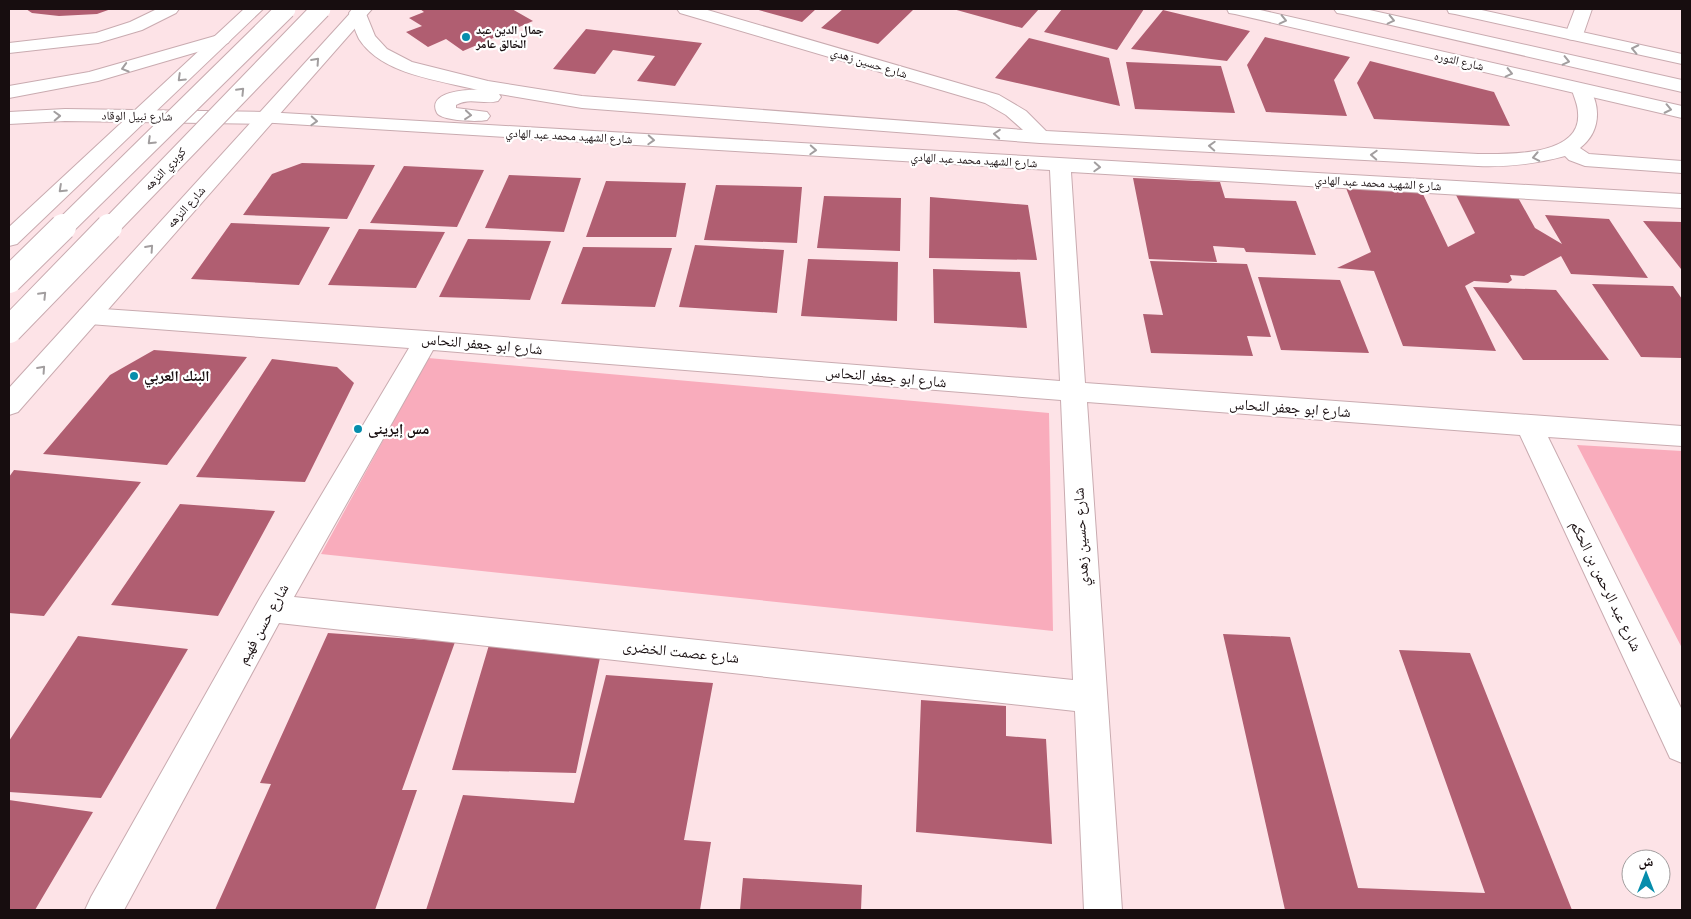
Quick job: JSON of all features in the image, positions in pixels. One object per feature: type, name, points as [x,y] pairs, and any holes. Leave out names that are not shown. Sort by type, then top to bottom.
[{"type":"main road","points":[[9,48],[98,38],[136,26],[170,9]]},
{"type":"main road","points":[[9,239],[254,9]]},
{"type":"main road","name":"كوبري النزهه","points":[[9,280],[286,9]]},
{"type":"main road","name":"كوبري النزهه","points":[[9,330],[321,9]]},
{"type":"main road","name":"شارع حسين زهدي","points":[[686,9],[992,99],[1029,122],[1040,137]]},
{"type":"main road","name":"شارع الثوره","points":[[1235,9],[1682,112]]},
{"type":"main road","name":"شارع الثوره","points":[[1343,9],[1682,86]]},
{"type":"main road","points":[[1455,9],[1682,59]]},
{"type":"main road","points":[[1574,35],[1583,9]]},
{"type":"main road","name":"شارع الشهيد محمد عبد الهادي","points":[[361,11],[367,37],[381,53],[405,66],[488,87],[592,102],[1040,137],[1500,161],[1539,157],[1568,147],[1586,132],[1590,122],[1587,102],[1581,90]]},
{"type":"main road","name":"شارع النزهه","points":[[9,405],[361,11]]},
{"type":"main road","points":[[9,92],[117,70],[222,39]]},
{"type":"main road","points":[[12,117],[35,104],[38,98],[37,93],[30,89]]},
{"type":"main road","points":[[507,132],[497,121],[446,111],[446,104],[450,100],[463,96],[505,97],[532,94]]},
{"type":"main road","name":"شارع نبيل الوقاد","points":[[12,117],[140,116],[265,118]]},
{"type":"main road","name":"شارع الشهيد محمد عبد الهادي","points":[[265,118],[1682,201]]},
{"type":"main road","points":[[1568,147],[1570,152],[1585,160],[1682,167]]},
{"type":"main road","name":"شارع حسين زهدي","points":[[1060,165],[1103,910]]},
{"type":"main road","name":"شارع ابو جعفر النحاس","points":[[90,316],[426,340],[1072,392],[1682,436]]},
{"type":"main road","name":"شارع حسن فهيم","points":[[104,910],[272,608],[426,340]]},
{"type":"main road","name":"شارع عبد الرحمن بن الحكم","points":[[1529,426],[1678,729]]},
{"type":"main road","name":"شارع عصمت الخضرى","points":[[272,608],[1090,697]]},
{"type":"shaded area","points":[[428,358],[1049,413],[1053,631],[321,554]]},
{"type":"shaded area","points":[[1577,445],[1682,451],[1682,648]]},
{"type":"building","points":[[26,9],[111,9],[97,14],[59,16],[32,13]]},
{"type":"building","points":[[420,9],[512,9],[533,21],[463,51],[446,39],[428,47],[406,32],[422,26],[409,18],[424,12]]},
{"type":"building","points":[[755,9],[816,9],[802,22]]},
{"type":"building","points":[[843,9],[914,9],[878,44],[821,28]]},
{"type":"building","points":[[953,9],[1039,9],[1022,28]]},
{"type":"building","points":[[1062,9],[1144,9],[1117,50],[1044,32]]},
{"type":"building","points":[[1163,10],[1250,31],[1227,61],[1131,49]]},
{"type":"building","points":[[586,29],[702,43],[675,86],[637,81],[655,56],[613,50],[595,74],[553,69]]},
{"type":"building","points":[[1265,37],[1350,57],[1334,80],[1347,116],[1266,112],[1247,65]]},
{"type":"building","points":[[1029,38],[1109,58],[1120,106],[995,78]]},
{"type":"building","points":[[1370,61],[1494,92],[1510,126],[1374,119],[1357,83]]},
{"type":"building","points":[[1126,62],[1221,66],[1235,113],[1135,109]]},
{"type":"building","points":[[302,163],[375,165],[347,219],[243,215],[272,174]]},
{"type":"building","points":[[404,166],[484,170],[457,227],[370,223]]},
{"type":"building","points":[[509,175],[581,178],[564,232],[485,228]]},
{"type":"building","points":[[1133,178],[1220,182],[1225,198],[1296,201],[1316,255],[1246,252],[1244,248],[1213,246],[1217,262],[1149,259]]},
{"type":"building","points":[[606,181],[686,183],[676,237],[586,237]]},
{"type":"building","points":[[716,185],[802,187],[797,243],[704,240]]},
{"type":"building","points":[[1346,188],[1422,192],[1448,247],[1475,233],[1454,191],[1516,194],[1535,228],[1562,244],[1545,215],[1609,219],[1648,278],[1571,274],[1561,256],[1524,276],[1510,275],[1512,280],[1508,283],[1474,281],[1465,286],[1496,351],[1403,346],[1374,271],[1337,268],[1371,252]]},
{"type":"building","points":[[824,196],[901,198],[900,251],[817,248]]},
{"type":"building","points":[[930,197],[1028,205],[1037,260],[929,258]]},
{"type":"building","points":[[1643,221],[1682,222],[1682,269],[1681,269]]},
{"type":"building","points":[[231,223],[330,227],[299,285],[191,279]]},
{"type":"building","points":[[359,229],[445,232],[416,288],[328,285]]},
{"type":"building","points":[[468,239],[551,241],[530,300],[439,297]]},
{"type":"building","points":[[695,245],[784,250],[777,313],[679,307]]},
{"type":"building","points":[[583,247],[672,248],[655,307],[561,304]]},
{"type":"building","points":[[808,259],[898,262],[897,321],[801,316]]},
{"type":"building","points":[[1150,261],[1247,264],[1271,337],[1247,336],[1253,356],[1151,353],[1143,314],[1163,315]]},
{"type":"building","points":[[933,269],[1020,272],[1027,328],[934,323]]},
{"type":"building","points":[[1258,277],[1340,280],[1369,353],[1281,350]]},
{"type":"building","points":[[1592,284],[1673,286],[1682,299],[1682,358],[1641,357]]},
{"type":"building","points":[[1473,287],[1556,290],[1609,360],[1523,360]]},
{"type":"building","points":[[154,350],[247,357],[167,465],[43,454],[110,375]]},
{"type":"building","points":[[272,359],[337,367],[354,383],[305,482],[196,477]]},
{"type":"building","points":[[14,470],[141,482],[44,616],[9,613],[9,477]]},
{"type":"building","points":[[180,504],[275,511],[218,616],[111,605]]},
{"type":"building","points":[[328,633],[455,642],[402,790],[417,790],[375,910],[215,910],[271,784],[260,783]]},
{"type":"building","points":[[1223,634],[1290,637],[1358,888],[1485,893],[1399,650],[1470,653],[1572,910],[1285,910]]},
{"type":"building","points":[[78,636],[188,649],[101,798],[9,792],[9,741]]},
{"type":"building","points":[[489,645],[602,648],[576,773],[452,770]]},
{"type":"building","points":[[606,675],[713,683],[684,840],[711,842],[700,910],[426,910],[463,795],[574,803]]},
{"type":"building","points":[[921,700],[1006,706],[1006,736],[1046,739],[1052,844],[916,832]]},
{"type":"building","points":[[9,800],[93,812],[35,910],[9,910]]},
{"type":"building","points":[[743,878],[862,885],[861,910],[740,910]]},
{"type":"place","name":"جمال الدين عبد الخالق عامر","points":[[466,37]]},
{"type":"place","name":"البنك العربي","points":[[134,376]]},
{"type":"place","name":"مس إيرينى","points":[[358,429]]}]
